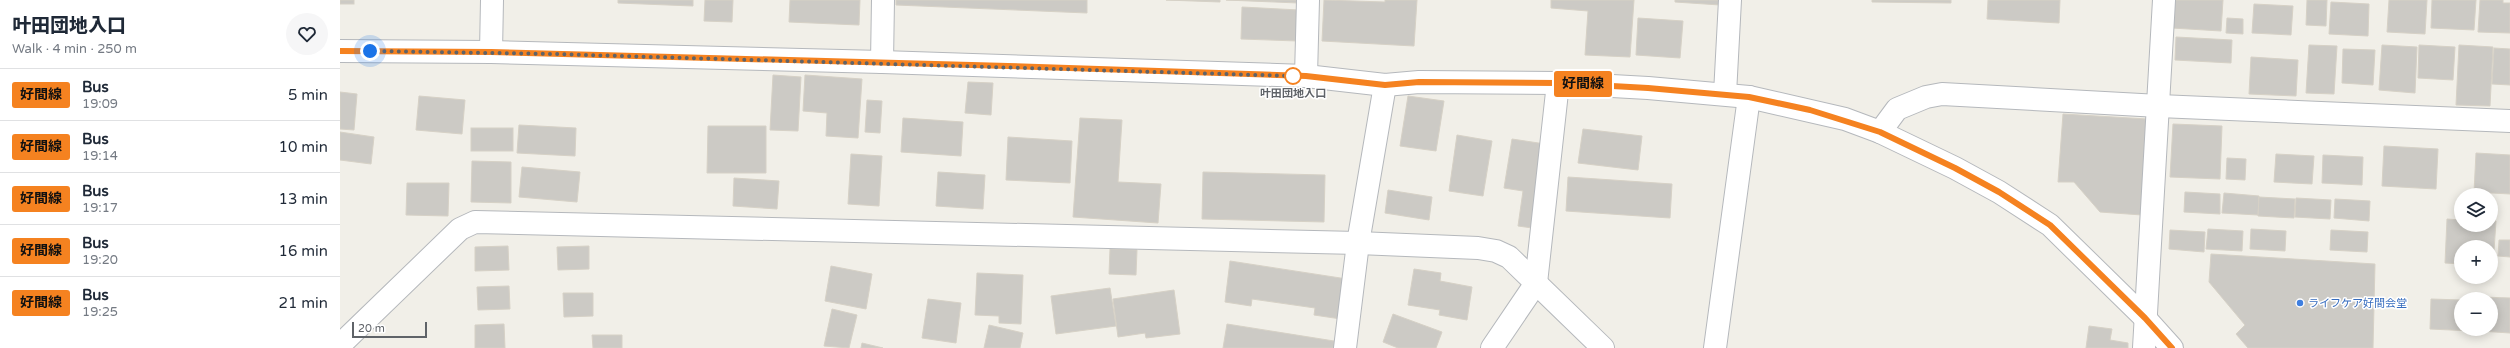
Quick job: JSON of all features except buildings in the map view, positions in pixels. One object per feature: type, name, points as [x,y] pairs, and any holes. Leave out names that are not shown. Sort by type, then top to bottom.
[{"type":"street","points":[[491,52],[492,0]]},
{"type":"street","points":[[882,62],[883,0]]},
{"type":"street","points":[[1306,76],[1308,0]]},
{"type":"street","points":[[1725,94],[1730,0]]},
{"type":"street","points":[[2144,348],[2164,0]]},
{"type":"street","points":[[340,51],[491,52],[882,62],[1306,76],[1385,85],[1419,82],[1558,83],[1725,94],[1749,97],[1824,114],[1880,132],[1955,168],[2050,225],[2145,318],[2172,348]]},
{"type":"street","points":[[1492,348],[1536,283],[1558,83]]},
{"type":"street","points":[[1345,348],[1358,243],[1385,85]]},
{"type":"street","points":[[1880,132],[1897,108],[1926,97],[1942,94],[2159,106],[2510,121]]},
{"type":"street","points":[[1715,348],[1749,97]]},
{"type":"street","points":[[340,345],[460,229],[475,222],[1358,243],[1478,248],[1496,251],[1509,257],[1603,348]]},
{"type":"bus line","name":"好間線","points":[[340,51],[491,52],[1008,66],[1306,76],[1385,85],[1419,82],[1558,83],[1648,88],[1749,97],[1845,119],[1880,132],[1955,168],[1999,192],[2050,225],[2101,273],[2172,348]]},
{"type":"place","name":"叶田団地入口","points":[[1293,76]]},
{"type":"place","name":"ライフケア好間会堂","points":[[2300,303]]},
{"type":"route","points":[[370,51],[491,52],[866,62],[1293,76]]}]
